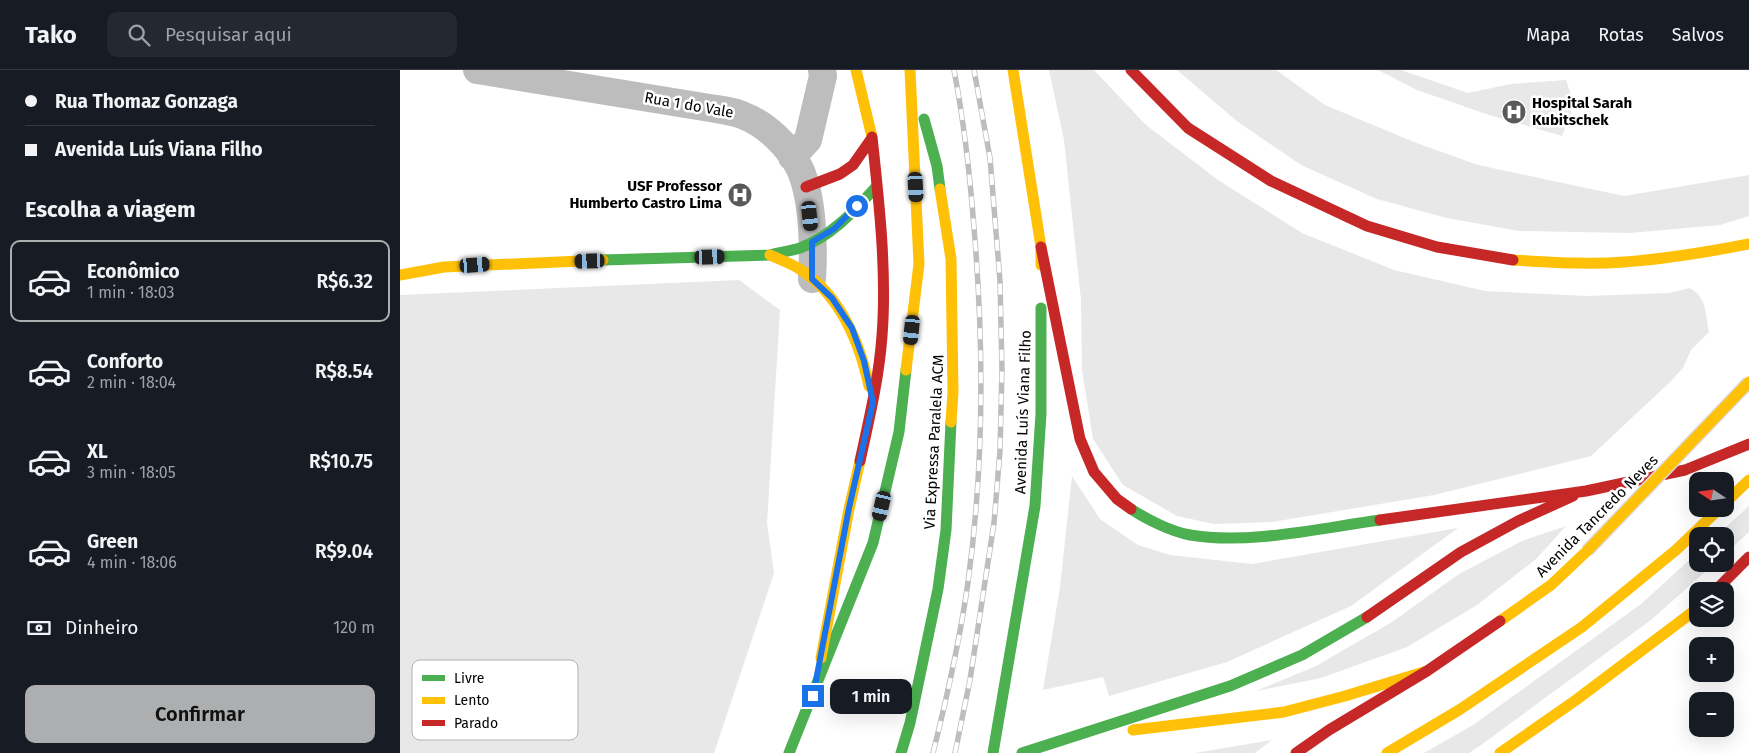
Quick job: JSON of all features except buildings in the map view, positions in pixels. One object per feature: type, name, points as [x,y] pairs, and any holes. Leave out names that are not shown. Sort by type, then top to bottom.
[{"type":"main road","points":[[813,696],[849,508],[873,402],[882,337],[884,282],[872,138],[856,70]]},
{"type":"main road","name":"Avenida Luís Viana Filho","points":[[993,753],[1035,506],[1041,414],[1041,247],[1012,70]]},
{"type":"main road","points":[[1131,70],[1188,128],[1271,181],[1367,226],[1437,247],[1502,259],[1568,263],[1623,262],[1698,254],[1749,244]]},
{"type":"main road","points":[[789,753],[873,543],[899,432],[919,264],[910,71]]},
{"type":"main road","name":"Via Expressa Paralela ACM","points":[[901,753],[910,723],[938,589],[946,530],[953,392],[951,259],[937,166],[910,71]]},
{"type":"main road","points":[[806,187],[826,180],[853,165],[872,138]]},
{"type":"main road","points":[[400,275],[444,267],[490,264],[770,255],[800,248],[834,229],[876,187]]},
{"type":"main road","points":[[1041,247],[1080,439],[1094,472],[1117,498],[1146,519],[1188,535],[1222,538],[1255,537],[1586,490],[1685,470],[1749,444]]},
{"type":"main road","points":[[770,255],[798,268],[832,298],[852,328],[864,361],[873,402]]},
{"type":"main road","name":"Avenida Tancredo Neves","points":[[1427,671],[1551,585],[1587,551],[1749,382]]},
{"type":"main road","points":[[1734,494],[1749,480]]},
{"type":"main road","points":[[1022,753],[1230,686],[1302,655],[1360,622],[1461,552],[1518,521],[1586,490]]},
{"type":"main road","points":[[1387,753],[1459,710],[1582,627],[1676,550],[1710,518]]},
{"type":"main road","points":[[1724,582],[1749,557]]},
{"type":"main road","points":[[1500,753],[1576,700],[1689,615]]},
{"type":"main road","points":[[1062,740],[1216,719],[1284,712],[1427,671]]},
{"type":"main road","points":[[1296,753],[1329,730],[1427,671]]},
{"type":"street","name":"Rua 1 do Vale","points":[[477,70],[716,108],[741,114],[759,124],[771,133],[800,168],[806,187],[812,242],[812,279]]},
{"type":"street","points":[[792,157],[808,140],[823,76],[822,70]]},
{"type":"shaded area","points":[[1049,70],[1094,70],[1146,125],[1218,180],[1302,233],[1394,270],[1485,291],[1587,296],[1669,293],[1690,288],[1696,292],[1703,302],[1709,332],[1691,350],[1683,368],[1669,383],[1591,456],[1434,495],[1272,522],[1214,524],[1177,516],[1123,485],[1093,439],[1082,370],[1081,300],[1064,140]]},
{"type":"shaded area","points":[[1177,70],[1276,70],[1325,105],[1414,142],[1478,165],[1624,196],[1749,175],[1749,216],[1720,225],[1630,233],[1519,231],[1447,218],[1377,199],[1301,165],[1238,122]]},
{"type":"shaded area","points":[[1378,70],[1401,70],[1468,93],[1511,84],[1566,80],[1574,104],[1562,136],[1486,114],[1417,90]]},
{"type":"shaded area","points":[[739,280],[780,310],[767,523],[774,573],[714,753],[400,753],[400,295]]},
{"type":"shaded area","points":[[1072,476],[1100,519],[1138,545],[1170,555],[1252,564],[1458,528],[1351,606],[1227,662],[1109,696],[1103,677],[1043,690],[1060,587]]},
{"type":"shaded area","points":[[1749,506],[1749,532],[1734,546],[1734,527],[1726,527]]},
{"type":"shaded area","points":[[1566,526],[1536,559],[1477,605],[1407,647],[1321,678],[1256,691],[1316,666],[1392,622],[1459,574],[1522,541]]},
{"type":"shaded area","points":[[1689,560],[1689,572],[1705,572],[1694,582],[1689,582],[1689,586],[1651,620],[1469,753],[1424,753],[1473,725],[1641,604]]},
{"type":"shaded area","points":[[1272,740],[1255,753],[1195,753]]},
{"type":"railway","points":[[933,753],[953,668],[965,604],[973,538],[980,450],[981,361],[977,272],[969,168],[954,70]]},
{"type":"railway","points":[[955,753],[970,680],[994,523],[1000,451],[1002,369],[1000,281],[990,158],[974,70]]},
{"type":"traffic: fast","points":[[924,119],[937,166],[940,189]]},
{"type":"traffic: fast","points":[[603,260],[770,255],[797,249],[812,243],[832,230],[851,214],[876,187]]},
{"type":"traffic: fast","points":[[993,753],[1035,506],[1041,414],[1041,308]]},
{"type":"traffic: fast","points":[[789,753],[873,543],[899,432],[906,370]]},
{"type":"traffic: fast","points":[[901,753],[910,723],[938,589],[946,530],[951,422]]},
{"type":"traffic: fast","points":[[1131,509],[1175,531],[1212,538],[1260,537],[1380,520]]},
{"type":"traffic: fast","points":[[1022,753],[1230,686],[1302,655],[1367,617]]},
{"type":"traffic: slow","points":[[856,70],[872,137]]},
{"type":"traffic: slow","points":[[906,370],[919,264],[910,70]]},
{"type":"traffic: slow","points":[[1013,70],[1041,247],[1041,265]]},
{"type":"traffic: slow","points":[[940,189],[951,259],[953,392],[951,422]]},
{"type":"traffic: slow","points":[[1513,260],[1610,263],[1687,255],[1749,244]]},
{"type":"traffic: slow","points":[[770,255],[798,268],[813,279],[836,305],[846,320],[860,352],[869,386]]},
{"type":"traffic: slow","points":[[400,275],[444,267],[603,260]]},
{"type":"traffic: slow","points":[[1587,551],[1749,382]]},
{"type":"traffic: slow","points":[[821,658],[860,461]]},
{"type":"traffic: slow","points":[[1734,494],[1749,480]]},
{"type":"traffic: slow","points":[[1387,753],[1459,710],[1582,627],[1676,550],[1710,518]]},
{"type":"traffic: slow","points":[[1500,621],[1551,585],[1587,551]]},
{"type":"traffic: slow","points":[[1500,753],[1576,700],[1689,615]]},
{"type":"traffic: slow","points":[[1133,730],[1284,712],[1427,671]]},
{"type":"traffic: jam","points":[[1131,70],[1188,128],[1271,181],[1367,226],[1437,247],[1513,260]]},
{"type":"traffic: jam","points":[[860,461],[879,367],[884,287],[882,236],[872,137]]},
{"type":"traffic: jam","points":[[806,187],[840,174],[853,165],[872,138]]},
{"type":"traffic: jam","points":[[1041,247],[1080,439],[1094,472],[1117,499],[1131,509]]},
{"type":"traffic: jam","points":[[1380,520],[1586,491],[1685,470],[1749,444]]},
{"type":"traffic: jam","points":[[1367,617],[1461,552],[1518,521],[1573,496]]},
{"type":"traffic: jam","points":[[1724,582],[1749,557]]},
{"type":"traffic: jam","points":[[1296,753],[1329,730],[1427,671],[1500,621]]},
{"type":"place","name":"Hospital Sarah Kubitschek","points":[[1514,112]]},
{"type":"place","name":"USF Professor Humberto Castro Lima","points":[[740,195]]},
{"type":"route","points":[[813,696],[849,508],[873,402],[864,361],[852,328],[832,298],[812,279],[812,242],[834,229],[857,206]]}]
